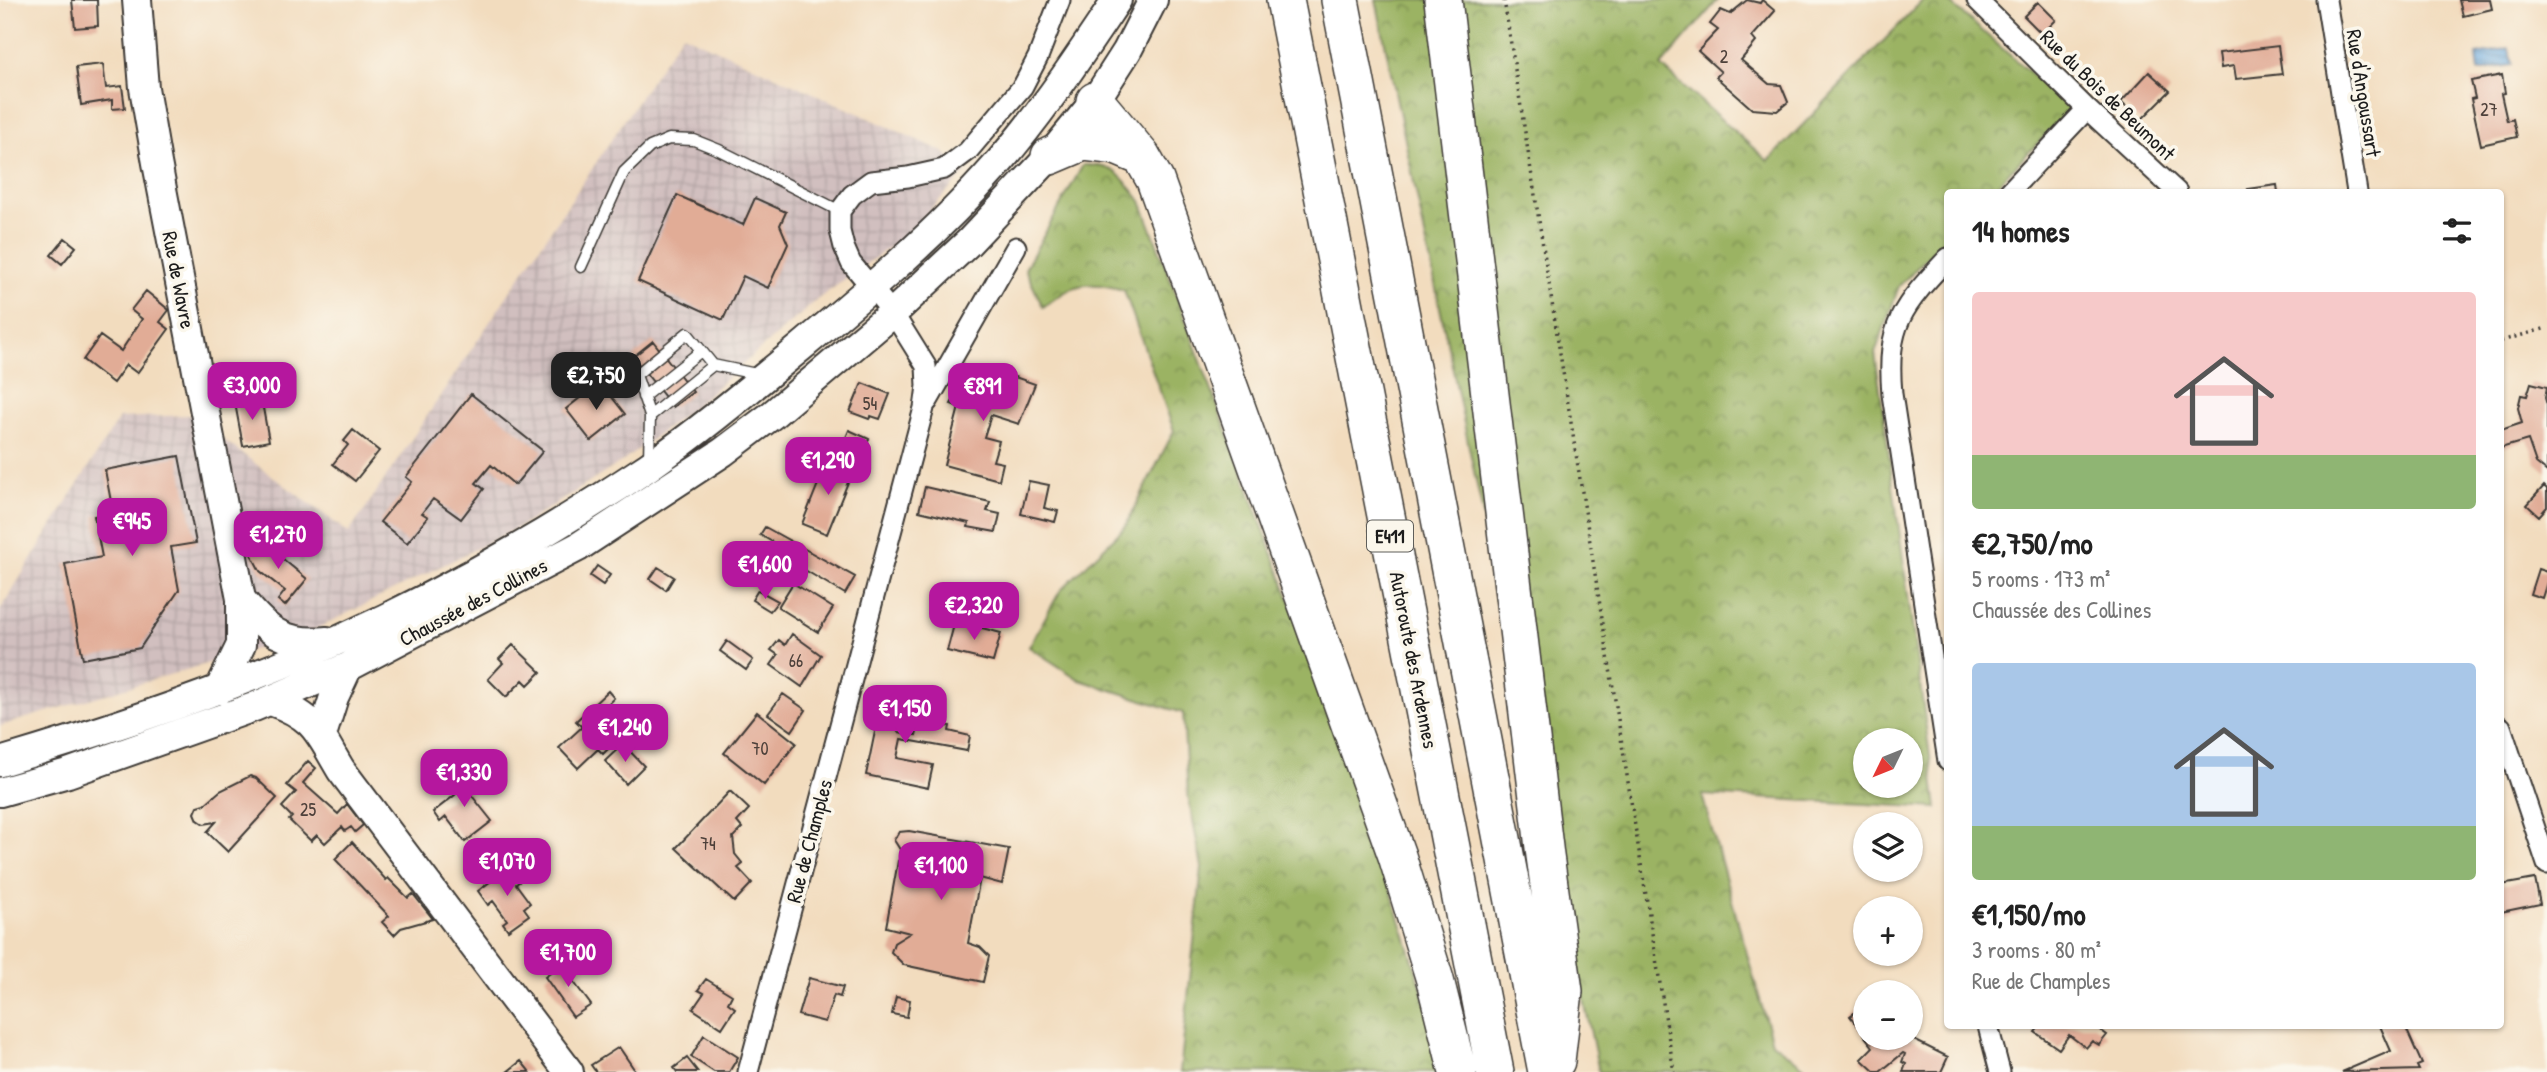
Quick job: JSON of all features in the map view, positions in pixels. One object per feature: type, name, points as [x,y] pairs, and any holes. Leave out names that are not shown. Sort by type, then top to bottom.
[{"type":"highway","name":"Autoroute des Ardennes","points":[[1285,0],[1495,1072]]},
{"type":"highway","name":"E411","points":[[1340,0],[1547,1072]]},
{"type":"highway","points":[[1443,0],[1543,842],[1564,991],[1555,1072]]},
{"type":"highway","points":[[1095,101],[1142,157],[1160,193],[1397,856],[1435,980],[1458,1072]]},
{"type":"highway","points":[[1050,156],[1083,142],[1116,146],[1142,157]]},
{"type":"main road","name":"Rue de Wavre","points":[[137,0],[144,88],[157,163],[241,599],[241,645],[219,690]]},
{"type":"main road","name":"Chaussée des Collines","points":[[219,690],[340,640],[485,566],[569,518],[704,426],[871,288],[948,218],[995,167],[1062,82],[1117,0]]},
{"type":"main road","points":[[1095,101],[1092,75],[1096,65],[1137,0]]},
{"type":"main road","points":[[1095,101],[1127,51],[1153,0]]},
{"type":"main road","name":"Chaussée des Collines","points":[[0,793],[68,773],[271,701],[348,667],[578,547],[723,452],[772,415],[893,313],[969,242],[1050,156],[1095,101]]},
{"type":"main road","points":[[241,599],[272,632],[306,643],[340,640]]},
{"type":"main road","points":[[322,735],[334,696],[348,667]]},
{"type":"main road","points":[[0,762],[62,744],[219,690]]},
{"type":"main road","points":[[271,701],[290,707],[307,719],[322,735],[341,769],[569,1072]]},
{"type":"street","points":[[871,288],[851,263],[844,247],[840,231],[840,211],[852,195],[871,181],[944,169],[968,151],[1023,86],[1038,57],[1060,0]]},
{"type":"street","name":"Rue du Bois de Beumont","points":[[1976,0],[2087,110],[2174,189]]},
{"type":"street","name":"Rue d'Angoussart","points":[[2326,0],[2357,189]]},
{"type":"street","points":[[2012,189],[2087,110]]},
{"type":"street","name":"Rue de Champles","points":[[924,408],[1016,247]]},
{"type":"street","points":[[1944,262],[1913,295],[1895,328],[1890,364],[1894,408],[1944,735]]},
{"type":"street","name":"Rue de Champles","points":[[748,1072],[924,408],[926,366],[893,313],[871,288]]},
{"type":"street","points":[[2504,736],[2547,864]]},
{"type":"street","points":[[1989,1029],[2000,1072]]},
{"type":"lane","points":[[580,267],[624,172],[650,147],[669,139],[694,140],[719,150],[840,211]]},
{"type":"lane","points":[[649,466],[650,416],[636,375],[687,333],[713,365],[765,376]]},
{"type":"lane","points":[[643,397],[701,351]]},
{"type":"lane","points":[[650,416],[713,365]]},
{"type":"path","points":[[1504,0],[1674,1072]]},
{"type":"path","points":[[2504,340],[2547,328]]},
{"type":"shaded area","points":[[682,34],[942,151],[967,171],[905,236],[818,299],[688,412],[623,461],[521,526],[308,633],[0,726],[0,610],[119,418],[190,415],[349,533]]},
{"type":"green space","points":[[1376,0],[1718,0],[1661,66],[1768,161],[1923,0],[1947,0],[2071,109],[1993,189],[1944,189],[1944,240],[1899,286],[1875,353],[1937,808],[1702,795],[1772,1042],[1811,1072],[1599,1072]]},
{"type":"green space","points":[[1083,165],[1111,170],[1123,179],[1141,201],[1350,761],[1448,1072],[1180,1072],[1202,867],[1188,795],[1183,713],[1080,680],[1029,647],[1060,591],[1125,527],[1174,431],[1124,290],[1099,285],[1080,286],[1072,288],[1043,307],[1025,269]]},
{"type":"water","points":[[2509,48],[2512,65],[2479,71],[2477,55]]},
{"type":"building","points":[[72,0],[97,0],[98,26],[75,28]]},
{"type":"building","points":[[1747,0],[1760,3],[1762,0],[1775,11],[1752,37],[1756,42],[1741,60],[1769,84],[1781,85],[1788,102],[1777,111],[1752,109],[1716,77],[1721,72],[1698,51],[1718,30],[1710,24],[1721,10],[1730,14]]},
{"type":"building","points":[[2459,0],[2490,0],[2492,9],[2463,16]]},
{"type":"building","points":[[2038,2],[2056,20],[2042,34],[2024,16]]},
{"type":"building","points":[[2278,46],[2282,74],[2236,79],[2234,66],[2221,68],[2219,53]]},
{"type":"building","points":[[103,64],[106,88],[122,86],[125,108],[112,109],[112,100],[81,105],[76,67]]},
{"type":"building","points":[[2149,72],[2170,91],[2140,121],[2121,102]]},
{"type":"building","points":[[2502,75],[2505,93],[2501,94],[2507,121],[2513,119],[2517,137],[2481,145],[2471,99],[2475,98],[2471,81]]},
{"type":"building","points":[[2277,185],[2278,189],[2248,189]]},
{"type":"building","points":[[677,195],[743,225],[755,198],[786,212],[780,225],[788,244],[768,288],[743,276],[723,320],[638,281]]},
{"type":"building","points":[[65,238],[76,247],[62,264],[51,255]]},
{"type":"building","points":[[146,291],[169,310],[160,322],[169,329],[137,373],[126,365],[113,383],[83,360],[100,336],[121,351],[142,319],[131,310]]},
{"type":"building","points":[[653,341],[693,392],[673,407],[633,357]]},
{"type":"building","points":[[968,374],[1011,388],[1015,377],[1035,384],[1019,424],[991,415],[984,437],[999,441],[993,461],[1003,463],[999,480],[944,465],[959,407],[951,404]]},
{"type":"building","points":[[600,382],[625,414],[591,441],[566,409]]},
{"type":"building","points":[[862,383],[890,394],[880,419],[871,416],[869,419],[850,412]]},
{"type":"building","points":[[2531,383],[2547,387],[2547,472],[2536,463],[2528,440],[2504,447],[2504,429],[2522,423],[2518,408],[2521,395],[2527,396]]},
{"type":"building","points":[[471,394],[543,451],[515,485],[491,465],[476,483],[484,489],[461,519],[433,499],[422,513],[428,517],[407,543],[380,522],[412,482],[406,477]]},
{"type":"building","points":[[261,397],[269,441],[243,446],[235,403]]},
{"type":"building","points":[[353,430],[379,451],[355,481],[333,464],[348,445],[344,441]]},
{"type":"building","points":[[849,430],[869,439],[858,464],[839,455]]},
{"type":"building","points":[[179,456],[196,543],[171,547],[179,590],[140,648],[83,659],[65,564],[102,557],[94,516],[113,512],[105,470]]},
{"type":"building","points":[[828,459],[853,470],[827,534],[802,524]]},
{"type":"building","points":[[1029,481],[1049,485],[1044,508],[1058,511],[1055,522],[1021,514]]},
{"type":"building","points":[[2544,486],[2547,489],[2547,507],[2539,516],[2527,505]]},
{"type":"building","points":[[925,487],[990,502],[987,511],[1000,514],[996,532],[968,527],[969,523],[919,511]]},
{"type":"building","points":[[765,527],[855,577],[845,594],[788,560],[792,553],[760,535]]},
{"type":"building","points":[[260,540],[307,579],[285,606],[278,600],[285,591],[260,571],[250,552]]},
{"type":"building","points":[[597,566],[610,575],[603,585],[590,576]]},
{"type":"building","points":[[658,567],[674,577],[666,590],[650,579]]},
{"type":"building","points":[[2538,569],[2547,572],[2542,598],[2530,594]]},
{"type":"building","points":[[793,583],[833,608],[818,632],[778,607]]},
{"type":"building","points":[[758,590],[778,601],[770,611],[752,600]]},
{"type":"building","points":[[955,621],[1001,633],[993,662],[947,651]]},
{"type":"building","points":[[792,634],[821,655],[802,687],[771,665],[778,655],[771,650],[779,640],[785,645]]},
{"type":"building","points":[[727,641],[753,660],[746,670],[720,651]]},
{"type":"building","points":[[513,645],[541,672],[528,685],[523,680],[506,697],[488,679],[503,663],[499,659]]},
{"type":"building","points":[[608,691],[614,698],[593,718],[615,742],[603,754],[598,749],[578,768],[559,748],[582,727],[576,721]]},
{"type":"building","points":[[783,694],[806,710],[792,731],[768,714]]},
{"type":"building","points":[[874,699],[904,705],[898,732],[916,735],[920,720],[950,726],[949,731],[970,736],[967,751],[901,739],[897,758],[933,765],[928,788],[866,775],[876,727],[868,725]]},
{"type":"building","points":[[757,712],[796,743],[764,785],[724,753]]},
{"type":"building","points":[[623,744],[644,766],[626,784],[605,761]]},
{"type":"building","points":[[308,761],[316,768],[303,783],[338,814],[347,804],[363,825],[355,832],[351,827],[345,831],[342,827],[325,843],[317,835],[311,841],[289,820],[292,817],[282,807],[296,792],[287,785]]},
{"type":"building","points":[[474,768],[480,776],[465,787],[492,821],[465,842],[446,817],[440,822],[433,812],[455,795],[448,787]]},
{"type":"building","points":[[250,776],[256,778],[277,798],[228,852],[207,832],[216,822],[204,824],[198,820],[195,813],[198,806],[205,804],[220,791]]},
{"type":"building","points":[[730,791],[749,809],[737,822],[742,828],[733,837],[735,854],[743,864],[738,868],[752,883],[734,902],[676,848]]},
{"type":"building","points":[[909,831],[1009,849],[1002,884],[980,878],[968,943],[980,947],[989,956],[983,982],[904,965],[891,952],[894,943],[910,933],[886,927],[898,861],[909,864],[894,840],[899,832]]},
{"type":"building","points":[[352,842],[386,880],[388,878],[408,898],[413,894],[433,919],[401,928],[394,935],[382,922],[389,916],[335,859]]},
{"type":"building","points":[[508,868],[530,903],[524,908],[529,915],[508,930],[503,923],[507,920],[493,901],[488,905],[478,891]]},
{"type":"building","points":[[2535,879],[2540,904],[2504,911],[2504,884]]},
{"type":"building","points":[[568,960],[577,972],[570,977],[591,1005],[573,1017],[545,977]]},
{"type":"building","points":[[809,978],[843,987],[840,997],[834,995],[825,1022],[798,1015]]},
{"type":"building","points":[[706,979],[732,995],[728,1003],[735,1008],[722,1028],[693,1009],[704,993],[698,990]]},
{"type":"building","points":[[896,997],[910,1000],[907,1017],[892,1014]]},
{"type":"building","points":[[2038,1029],[2099,1029],[2107,1035],[2099,1045],[2092,1041],[2086,1048],[2069,1035],[2059,1049],[2035,1032]]},
{"type":"building","points":[[2381,1029],[2406,1029],[2422,1064],[2417,1066],[2419,1070],[2342,1072],[2391,1051]]},
{"type":"building","points":[[704,1035],[738,1057],[729,1072],[714,1072],[691,1057]]},
{"type":"building","points":[[1923,1044],[1948,1057],[1941,1072],[1903,1072],[1906,1064],[1902,1062],[1903,1053],[1880,1072],[1875,1072],[1861,1059],[1870,1050],[1923,1050]]},
{"type":"building","points":[[619,1047],[636,1072],[596,1072],[591,1065]]},
{"type":"building","points":[[687,1058],[698,1072],[677,1072],[674,1068]]},
{"type":"building","points":[[521,1061],[530,1072],[507,1072]]}]
